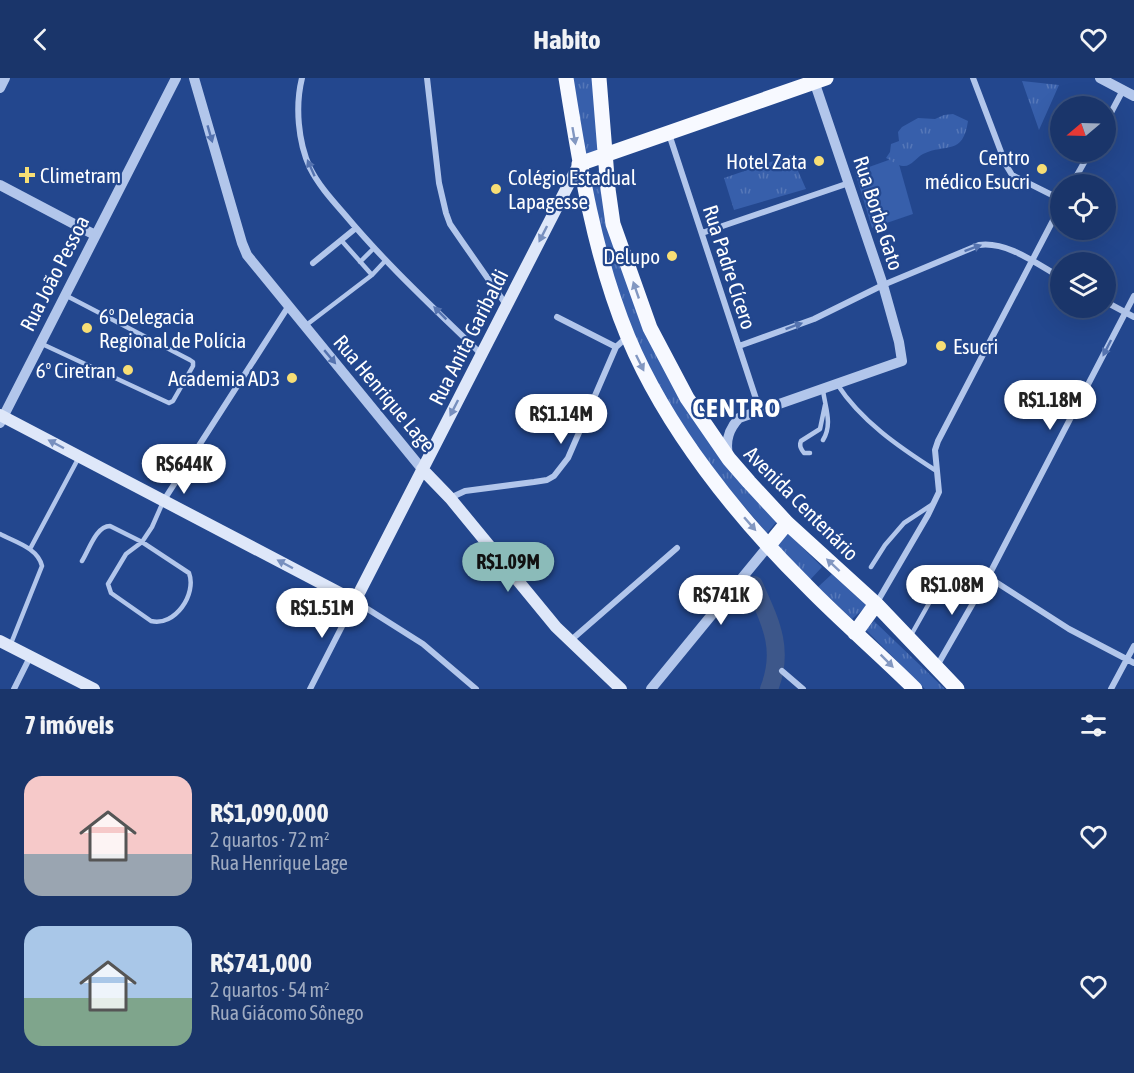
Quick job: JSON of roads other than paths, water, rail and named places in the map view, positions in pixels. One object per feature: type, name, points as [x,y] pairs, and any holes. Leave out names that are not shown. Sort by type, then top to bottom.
[{"type":"main road","points":[[566,78],[579,164],[622,341],[685,439],[731,502],[806,585],[915,689]]},
{"type":"main road","name":"Avenida Centenário","points":[[599,79],[613,224],[650,328],[687,398],[729,459],[787,523],[876,604],[957,689]]},
{"type":"main road","points":[[579,164],[818,79]]},
{"type":"main road","name":"Rua Anita Garibaldi","points":[[355,601],[579,164]]},
{"type":"main road","points":[[1,418],[355,601]]},
{"type":"main road","name":"Rua Henrique Lage","points":[[422,469],[450,498],[569,641],[621,689]]},
{"type":"main road","points":[[769,545],[787,523]]},
{"type":"main road","points":[[855,633],[876,604]]},
{"type":"main road","points":[[5,643],[94,689]]},
{"type":"street","points":[[0,88],[5,78]]},
{"type":"street","name":"Rua João Pessoa","points":[[1,418],[176,78]]},
{"type":"street","name":"Rua Henrique Lage","points":[[194,78],[242,243],[253,264],[422,469]]},
{"type":"street","points":[[302,78],[298,97],[299,120],[309,166],[316,179],[374,248],[482,354]]},
{"type":"street","points":[[427,78],[439,183],[446,213],[461,240],[507,306]]},
{"type":"street","points":[[973,78],[1006,165],[1012,175],[1050,194]]},
{"type":"street","points":[[1100,78],[1134,96]]},
{"type":"street","name":"Rua Borba Gato","points":[[818,79],[902,352],[902,361],[837,384]]},
{"type":"street","points":[[1116,103],[1123,90]]},
{"type":"street","name":"Rua Padre Cícero","points":[[669,133],[760,411]]},
{"type":"street","points":[[702,233],[849,183]]},
{"type":"street","points":[[0,185],[95,235]]},
{"type":"street","points":[[876,604],[939,492],[935,450],[938,441],[1050,226]]},
{"type":"street","points":[[313,263],[356,228]]},
{"type":"street","points":[[739,346],[814,319],[883,285],[979,245],[990,243],[1001,246],[1050,271]]},
{"type":"street","points":[[936,667],[988,577],[1134,296]]},
{"type":"street","points":[[164,501],[288,307]]},
{"type":"street","points":[[1116,308],[1134,317]]},
{"type":"street","points":[[450,498],[465,491],[547,480],[561,470],[622,341],[557,317]]},
{"type":"street","points":[[729,459],[727,447],[732,426],[740,418],[837,384]]},
{"type":"street","points":[[651,689],[769,545]]},
{"type":"street","points":[[569,641],[677,548]]},
{"type":"street","points":[[988,577],[1063,625],[1134,663]]},
{"type":"street","points":[[355,601],[423,644],[476,689]]},
{"type":"street","name":"Rua Anita Garibaldi","points":[[310,689],[355,601]]},
{"type":"street","points":[[1111,689],[1134,646]]},
{"type":"street","points":[[14,689],[31,656]]},
{"type":"street","points":[[782,670],[803,689]]},
{"type":"lane","points":[[341,240],[372,274]]},
{"type":"lane","points":[[360,262],[374,248]]},
{"type":"lane","points":[[304,327],[372,274],[386,260]]},
{"type":"lane","points":[[40,343],[169,404],[193,366],[194,362],[65,295]]},
{"type":"lane","points":[[837,384],[853,404],[898,447],[936,470]]},
{"type":"lane","points":[[823,390],[829,422],[828,431],[823,440]]},
{"type":"lane","points":[[810,453],[804,453],[800,444],[820,429],[825,405]]},
{"type":"lane","points":[[30,549],[80,457]]},
{"type":"lane","points":[[82,561],[100,530],[105,526],[110,526],[142,542],[186,569],[192,579],[189,594],[178,613],[158,623],[151,621],[111,593],[108,584],[126,554],[142,542],[164,501]]},
{"type":"lane","points":[[871,567],[885,545],[904,523],[933,504]]},
{"type":"lane","points":[[0,534],[30,549],[41,561],[42,566],[5,643]]},
{"type":"lane","points":[[908,639],[941,582]]},
{"type":"waterway","points":[[754,585],[770,623],[776,648],[774,675],[769,689]]},
{"type":"place","name":"Hotel Zata","points":[[819,161]]},
{"type":"place","name":"Centro médico Esucri","points":[[1042,169]]},
{"type":"place","name":"Climetram","points":[[27,175]]},
{"type":"place","name":"Colégio Estadual Lapagesse","points":[[496,189]]},
{"type":"place","name":"Delupo","points":[[672,256]]},
{"type":"place","name":"6° Delegacia Regional de Polícia","points":[[87,328]]},
{"type":"place","name":"Esucri","points":[[941,346]]},
{"type":"place","name":"6° Ciretran","points":[[128,370]]},
{"type":"place","name":"Academia AD3","points":[[292,378]]},
{"type":"district","name":"CENTRO","points":[[737,407]]}]
